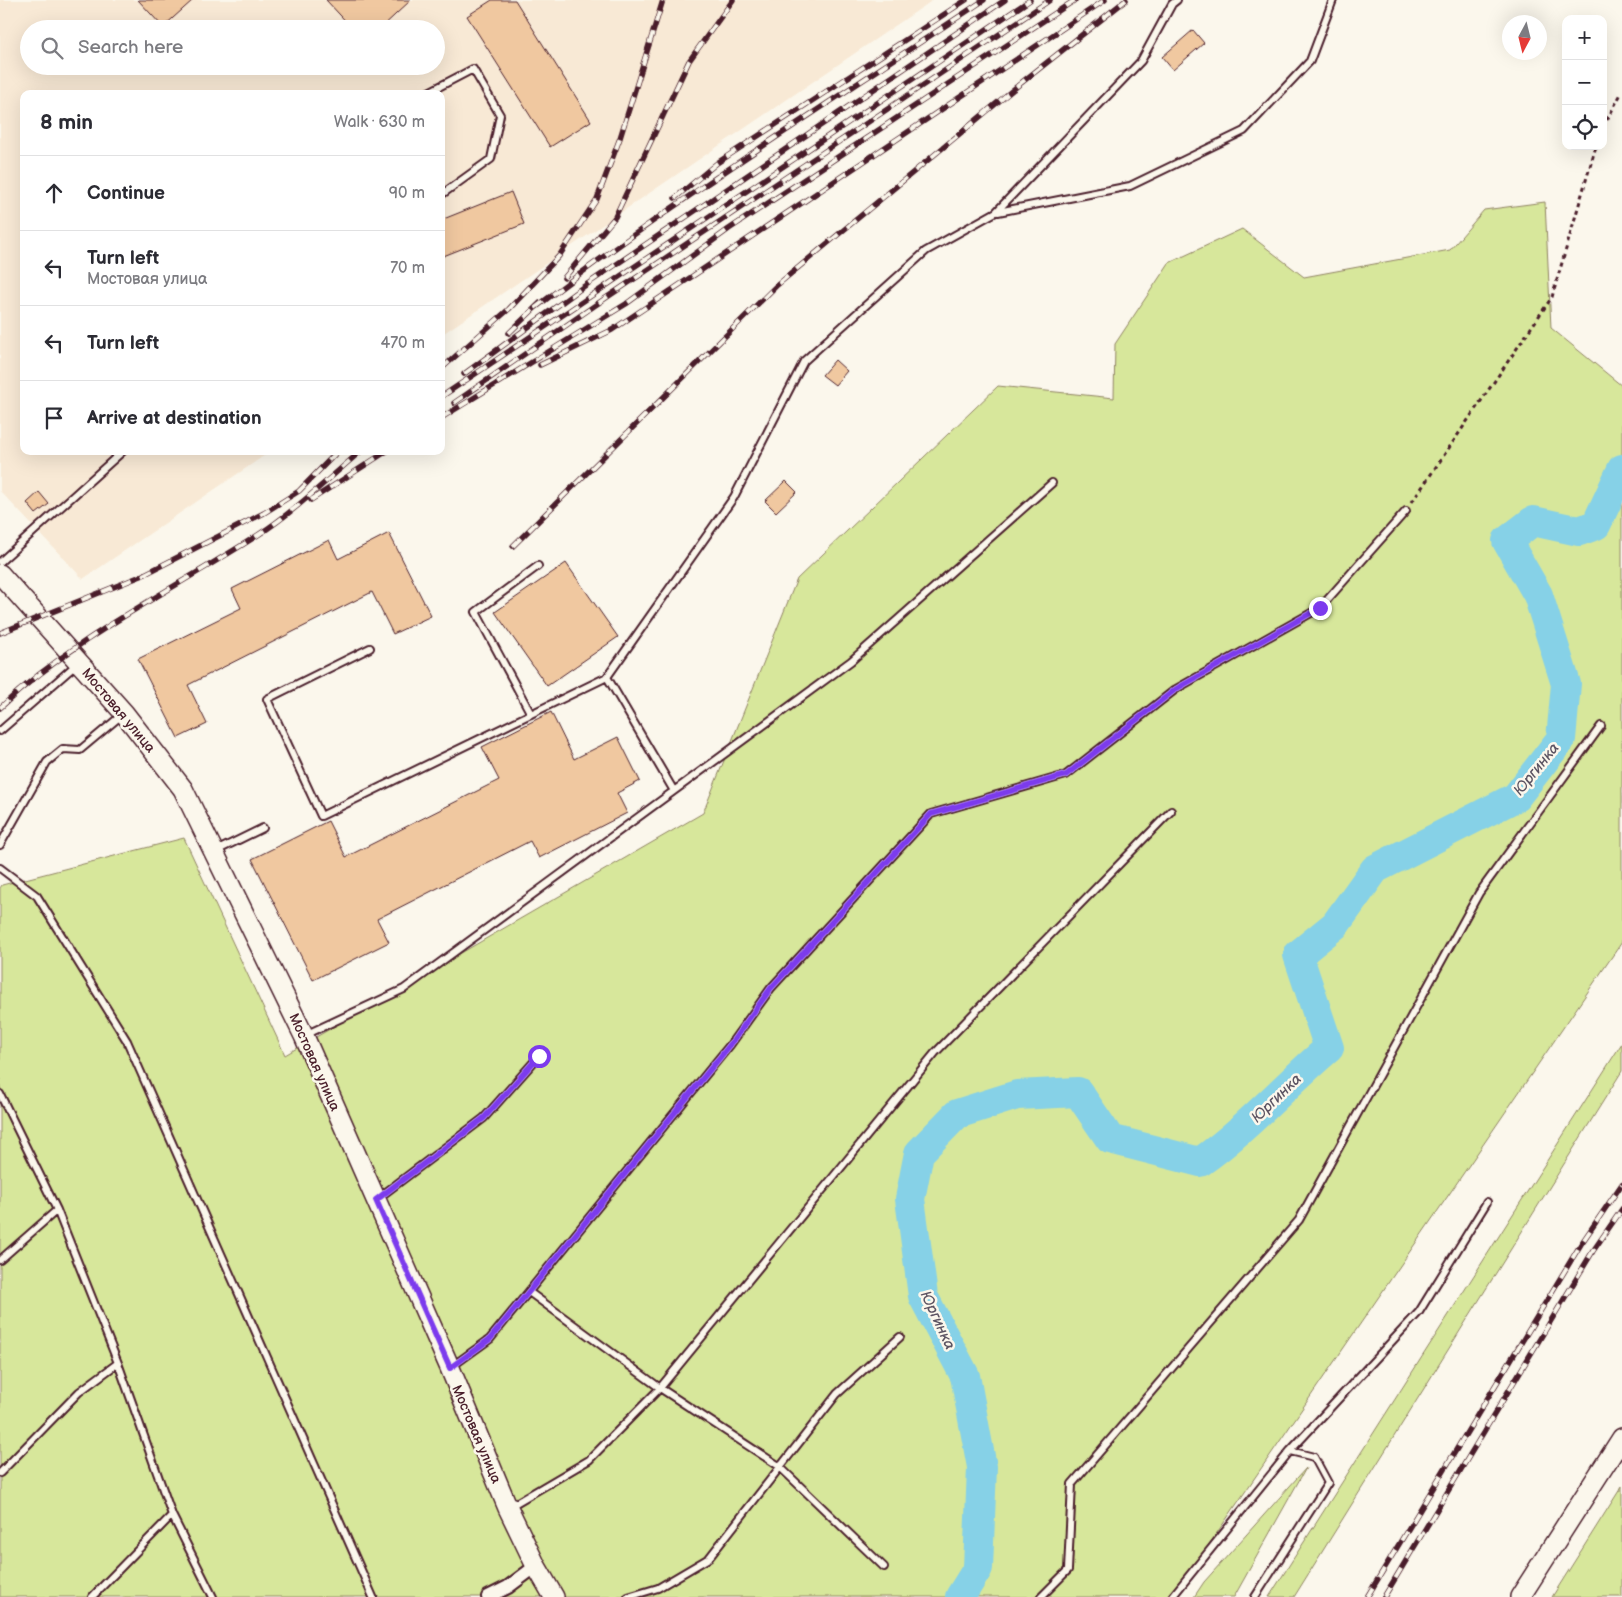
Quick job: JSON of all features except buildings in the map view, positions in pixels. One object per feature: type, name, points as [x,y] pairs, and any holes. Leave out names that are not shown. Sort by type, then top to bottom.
[{"type":"street","name":"Мостовая улица","points":[[0,574],[124,713],[183,789],[304,1036],[450,1368],[508,1508],[536,1566],[554,1597]]},
{"type":"street","points":[[1520,1597],[1622,1438]]},
{"type":"street","points":[[488,1597],[508,1587],[536,1566]]},
{"type":"lane","points":[[370,648],[267,699],[321,816],[607,677],[734,497],[804,361],[926,251],[996,212],[1142,61],[1172,4],[1177,0]]},
{"type":"lane","points":[[996,212],[1130,186],[1244,131],[1310,61],[1333,0]]},
{"type":"lane","points":[[433,90],[473,69],[500,115],[491,159],[445,192]]},
{"type":"lane","points":[[0,562],[119,455]]},
{"type":"lane","points":[[304,1036],[404,990],[851,661],[1052,483]]},
{"type":"lane","points":[[450,1368],[490,1339],[730,1045],[771,988],[931,814],[1066,775],[1176,689],[1320,608],[1406,511]]},
{"type":"lane","points":[[531,714],[476,612],[538,566]]},
{"type":"lane","points":[[0,731],[79,663]]},
{"type":"lane","points":[[607,677],[674,791]]},
{"type":"lane","points":[[0,844],[47,762],[63,749],[80,750],[124,713]]},
{"type":"lane","points":[[1041,1597],[1068,1570],[1072,1484],[1299,1220],[1479,893],[1601,726]]},
{"type":"lane","points":[[508,1508],[589,1460],[660,1388],[935,1053],[1171,811]]},
{"type":"lane","points":[[215,852],[263,828]]},
{"type":"lane","points":[[0,868],[37,896],[127,1041],[373,1597]]},
{"type":"lane","points":[[376,1200],[484,1118],[539,1056]]},
{"type":"lane","points":[[0,1094],[56,1210],[118,1363],[172,1515],[213,1597]]},
{"type":"lane","points":[[1172,1597],[1290,1452],[1419,1312],[1487,1202]]},
{"type":"lane","points":[[0,1260],[56,1210]]},
{"type":"lane","points":[[529,1292],[660,1388],[779,1466],[884,1567]]},
{"type":"lane","points":[[628,1597],[658,1588],[709,1558],[837,1394],[900,1337]]},
{"type":"lane","points":[[0,1474],[79,1392],[118,1363]]},
{"type":"lane","points":[[1256,1597],[1328,1483],[1314,1458],[1290,1452]]},
{"type":"lane","points":[[92,1597],[172,1515]]},
{"type":"path","points":[[1607,120],[1622,92]]},
{"type":"path","points":[[1406,511],[1552,297],[1595,150]]},
{"type":"shaded area","points":[[0,0],[933,0],[445,332],[445,90],[20,90],[20,455],[265,455],[83,579],[0,491]]},
{"type":"green space","points":[[1545,202],[1551,328],[1622,386],[1622,942],[1173,1597],[0,1597],[0,888],[2,885],[184,838],[285,1055],[703,813],[797,579],[998,386],[1114,398],[1115,344],[1169,263],[1242,229],[1304,277],[1450,250],[1484,210]]},
{"type":"green space","points":[[1622,1043],[1622,1071],[1294,1597],[1269,1597]]},
{"type":"green space","points":[[1306,1468],[1234,1597],[1194,1597],[1204,1582]]},
{"type":"green space","points":[[1622,1486],[1622,1597],[1552,1597]]},
{"type":"waterway","name":"Юргинка","points":[[960,1597],[978,1568],[982,1467],[965,1376],[923,1296],[910,1199],[919,1153],[957,1114],[1017,1095],[1078,1092],[1110,1139],[1200,1162],[1250,1121],[1329,1048],[1298,955],[1335,925],[1375,869],[1516,797],[1561,739],[1566,684],[1538,595],[1507,541],[1533,521],[1579,531],[1596,525],[1622,469]]},
{"type":"railway","points":[[445,365],[509,309],[559,256],[597,199],[620,138],[663,0]]},
{"type":"railway","points":[[564,278],[615,217],[689,61],[733,0]]},
{"type":"railway","points":[[675,198],[717,163],[966,0]]},
{"type":"railway","points":[[535,308],[700,188],[984,0]]},
{"type":"railway","points":[[464,374],[583,287],[1005,0]]},
{"type":"railway","points":[[445,394],[1030,0]]},
{"type":"railway","points":[[454,403],[594,306],[1050,0]]},
{"type":"railway","points":[[445,416],[626,304],[729,229],[1075,0]]},
{"type":"railway","points":[[540,365],[612,330],[1105,0]]},
{"type":"railway","points":[[513,546],[776,286],[1021,83],[1126,0]]},
{"type":"railway","points":[[509,333],[540,303]]},
{"type":"railway","points":[[0,633],[141,576],[264,513],[299,491],[334,455]]},
{"type":"railway","points":[[0,708],[29,682],[92,637],[272,526],[356,455]]},
{"type":"railway","points":[[311,500],[381,455]]},
{"type":"railway","points":[[1367,1597],[1581,1244],[1622,1184]]},
{"type":"railway","points":[[1384,1597],[1593,1251],[1622,1209]]},
{"type":"route","points":[[539,1056],[484,1118],[376,1200],[450,1368],[490,1339],[730,1045],[771,988],[931,814],[1066,775],[1176,689],[1320,608]]}]
